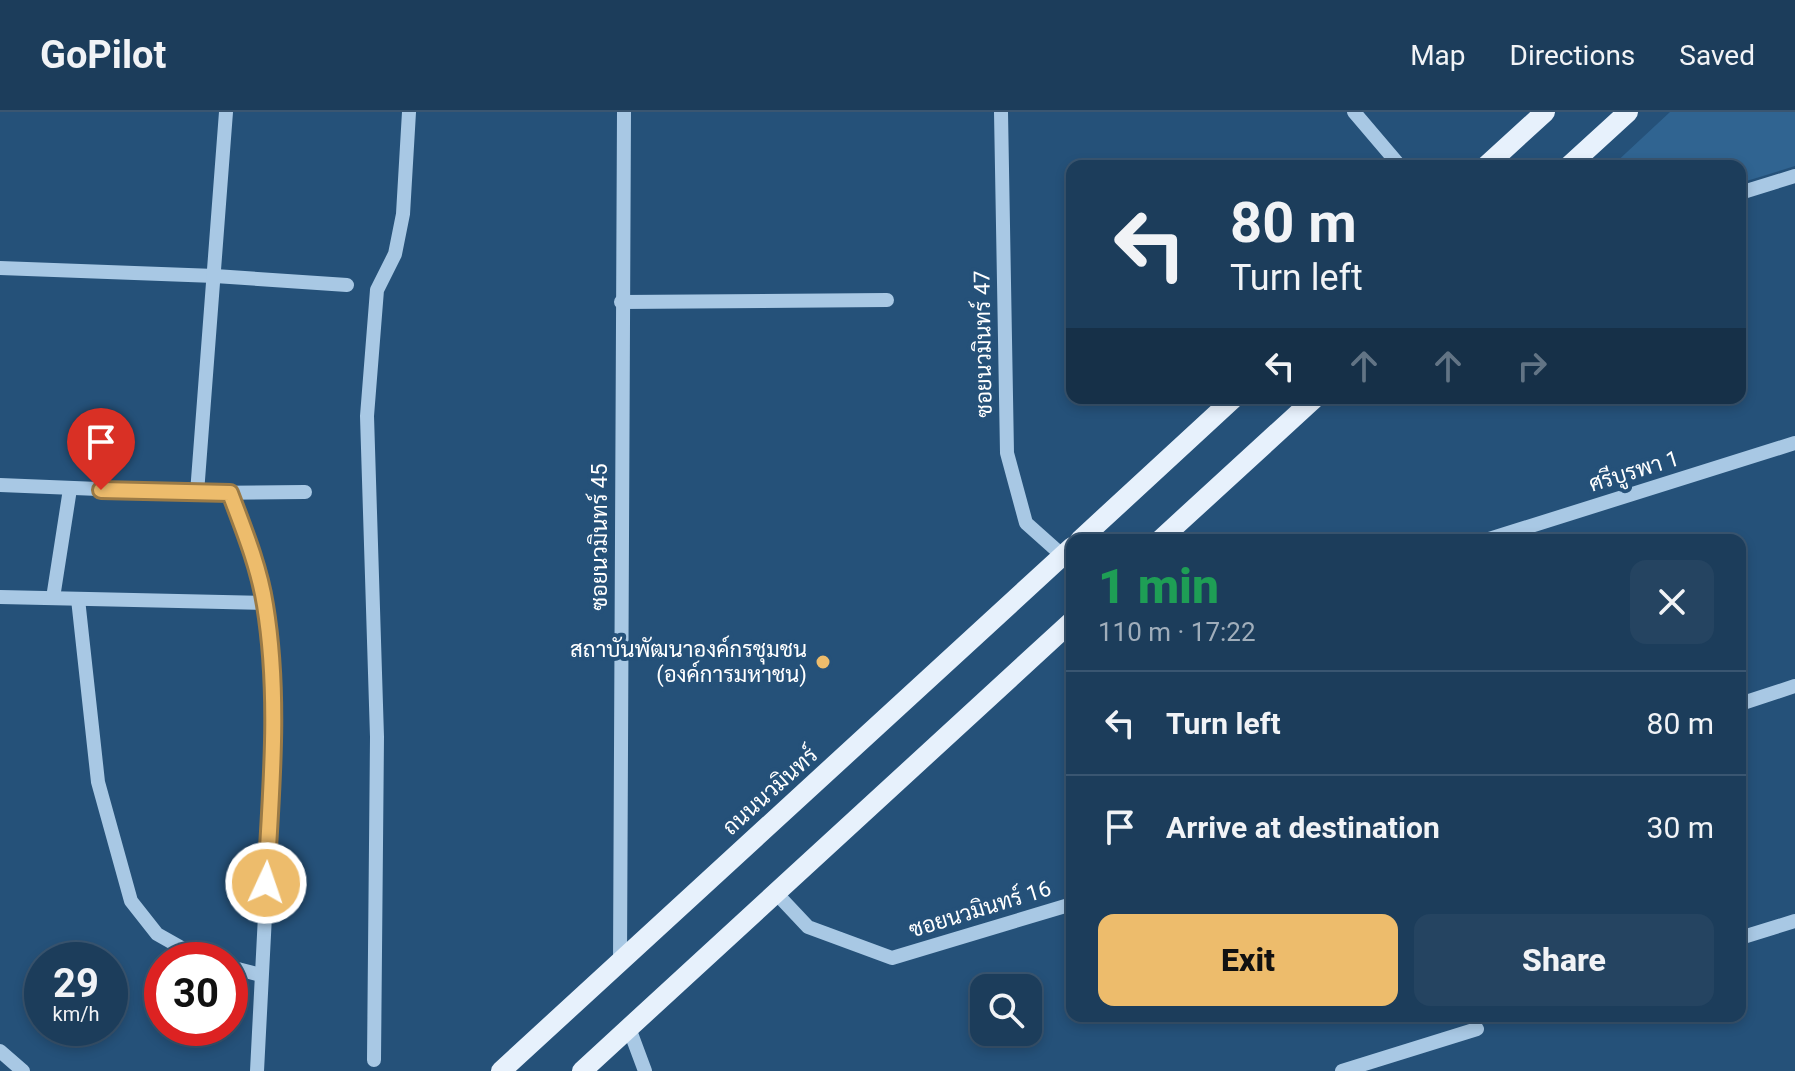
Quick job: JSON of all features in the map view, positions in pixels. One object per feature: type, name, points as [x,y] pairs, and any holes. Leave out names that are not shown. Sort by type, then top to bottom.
[{"type":"main road","points":[[1493,160],[1545,112]]},
{"type":"main road","points":[[1576,160],[1628,112]]},
{"type":"main road","points":[[1087,534],[1227,404]]},
{"type":"main road","points":[[1167,534],[1308,404]]},
{"type":"main road","name":"ถนนนวมินทร์","points":[[501,1071],[1066,554]]},
{"type":"main road","points":[[582,1071],[1066,627]]},
{"type":"street","points":[[197,493],[226,112]]},
{"type":"street","points":[[374,1060],[377,737],[367,416],[377,290],[395,254],[403,214],[409,112]]},
{"type":"street","name":"ซอยนวมินทร์ 45","points":[[620,962],[624,112]]},
{"type":"street","name":"ซอยนวมินทร์ 47","points":[[1001,112],[1007,453],[1026,523],[1066,551]]},
{"type":"street","points":[[1354,112],[1395,160]]},
{"type":"street","points":[[1746,191],[1795,176]]},
{"type":"street","points":[[0,268],[215,276],[347,285]]},
{"type":"street","points":[[621,302],[887,300]]},
{"type":"street","name":"ศรีบูรพา 1","points":[[1505,534],[1795,443]]},
{"type":"street","points":[[0,485],[197,493],[305,492]]},
{"type":"street","points":[[53,598],[70,489]]},
{"type":"street","points":[[230,493],[245,531],[265,603],[271,652],[273,760],[257,1071]]},
{"type":"street","points":[[0,597],[265,603]]},
{"type":"street","points":[[78,599],[98,782],[131,901],[157,934],[171,942]]},
{"type":"street","points":[[1746,702],[1795,686]]},
{"type":"street","name":"ซอยนวมินทร์ 16","points":[[776,893],[808,927],[892,958],[1066,906]]},
{"type":"street","points":[[1746,936],[1795,921]]},
{"type":"street","points":[[248,972],[261,975]]},
{"type":"street","points":[[629,1028],[645,1071]]},
{"type":"street","points":[[1342,1071],[1477,1029]]},
{"type":"street","points":[[0,1051],[23,1071]]},
{"type":"shaded area","points":[[1670,112],[1795,112],[1795,166],[1746,181],[1746,160],[1618,160]]},
{"type":"place","name":"สถาบันพัฒนาองค์กรชุมชน (องค์การมหาชน)","points":[[823,662]]},
{"type":"route","points":[[101,490],[230,493],[260,582],[271,652],[273,760],[266,883]]}]
